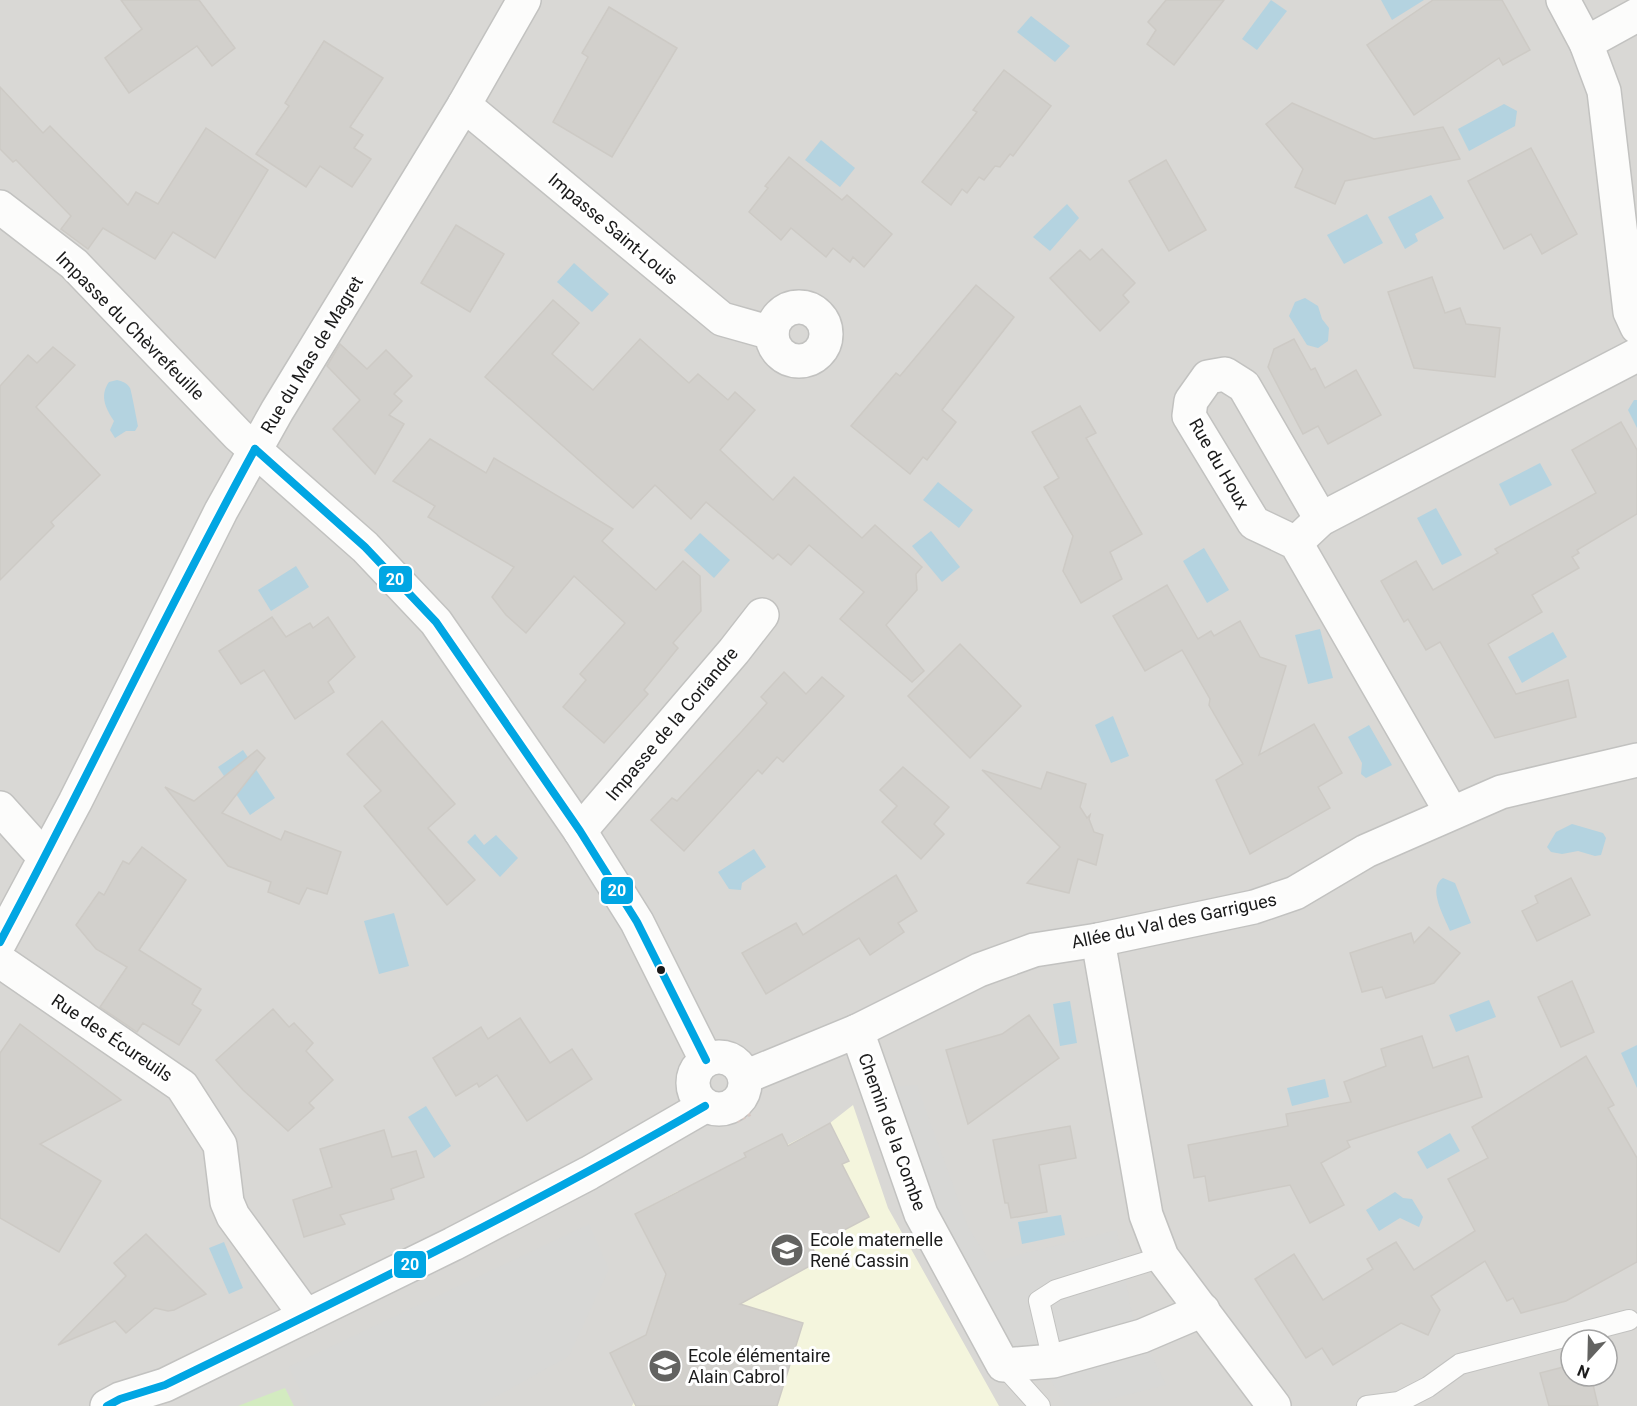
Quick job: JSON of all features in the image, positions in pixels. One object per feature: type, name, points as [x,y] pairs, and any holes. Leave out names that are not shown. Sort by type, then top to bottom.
[{"type":"street","points":[[1563,0],[1586,43],[1604,91],[1630,312],[1637,327]]},
{"type":"street","name":"Rue du Mas de Magret","points":[[0,942],[75,802],[221,511],[255,449],[464,105],[512,4]]},
{"type":"street","points":[[1586,43],[1637,15]]},
{"type":"street","name":"Impasse Saint-Louis","points":[[464,105],[722,319],[772,333]]},
{"type":"street","name":"Impasse du Chèvrefeuille","points":[[0,207],[74,264],[238,435],[365,547],[436,622],[580,831],[637,922],[706,1060]]},
{"type":"street","points":[[1451,812],[1296,543],[1321,519],[1637,356]]},
{"type":"street","name":"Rue du Houx","points":[[1296,543],[1254,523],[1189,416],[1191,401],[1208,376],[1225,374],[1244,386],[1321,519]]},
{"type":"street","name":"Impasse de la Coriandre","points":[[580,831],[762,615]]},
{"type":"street","name":"Allée du Val des Garrigues","points":[[745,1077],[857,1031],[979,970],[1034,950],[1098,940],[1254,907],[1295,893],[1366,851],[1501,792],[1637,760]]},
{"type":"street","points":[[0,808],[44,857]]},
{"type":"street","points":[[1098,940],[1146,1215],[1162,1257],[1274,1406]]},
{"type":"street","name":"Rue des Écureuils","points":[[0,961],[182,1086],[220,1145],[227,1202],[233,1216],[306,1316]]},
{"type":"street","name":"Chemin de la Combe","points":[[857,1031],[921,1214],[1003,1365]]},
{"type":"street","points":[[714,1057],[730,1059],[737,1063],[745,1077],[744,1094],[732,1107],[714,1109],[705,1106],[695,1094],[693,1078],[695,1071],[706,1060],[714,1057]]},
{"type":"street","points":[[108,1406],[120,1399],[165,1385],[306,1316],[589,1173],[705,1106]]},
{"type":"street","points":[[1003,1365],[1053,1361],[1142,1336],[1203,1310]]},
{"type":"lane","points":[[1053,1361],[1039,1301],[1056,1290],[1162,1257]]},
{"type":"lane","points":[[1367,1406],[1399,1402],[1428,1387],[1460,1364],[1629,1320]]},
{"type":"lane","points":[[1003,1365],[1040,1406]]},
{"type":"shaded area","points":[[0,0],[1637,0],[1637,1406],[0,1406]]},
{"type":"shaded area","points":[[917,1085],[968,1227],[990,1262],[1117,1230],[1132,1315],[1166,1385],[1083,1406],[1065,1406],[1041,1362],[1003,1365],[875,1088]]},
{"type":"shaded area","name":"Ecole maternelle René Cassin","points":[[853,1105],[888,1208],[999,1406],[632,1406],[634,1402],[610,1353],[646,1335],[670,1260],[657,1235],[648,1240],[635,1214],[678,1191],[688,1209],[787,1145],[830,1123]]},
{"type":"shaded area","points":[[589,1224],[609,1269],[569,1356],[479,1406],[309,1406],[288,1367]]},
{"type":"green space","points":[[285,1388],[294,1406],[238,1406]]},
{"type":"water","points":[[1271,0],[1287,11],[1257,50],[1242,39]]},
{"type":"water","points":[[1381,0],[1424,0],[1392,20]]},
{"type":"water","points":[[1031,16],[1070,46],[1055,62],[1017,32]]},
{"type":"water","points":[[1504,104],[1517,111],[1515,126],[1469,151],[1458,129]]},
{"type":"water","points":[[821,140],[855,168],[840,187],[805,160]]},
{"type":"water","points":[[1431,195],[1444,218],[1415,234],[1418,241],[1405,249],[1388,217]]},
{"type":"water","points":[[1067,204],[1079,218],[1050,251],[1033,237]]},
{"type":"water","points":[[1367,214],[1383,243],[1344,264],[1327,235]]},
{"type":"water","points":[[574,263],[609,294],[592,312],[557,282]]},
{"type":"water","points":[[1305,298],[1318,306],[1322,319],[1329,328],[1328,341],[1318,348],[1307,345],[1289,316],[1295,302]]},
{"type":"water","points":[[117,380],[130,388],[138,426],[135,431],[126,431],[115,438],[110,430],[114,421],[106,407],[104,392],[109,382]]},
{"type":"water","points":[[1634,400],[1637,400],[1637,428],[1628,410]]},
{"type":"water","points":[[1540,463],[1552,485],[1510,506],[1499,484]]},
{"type":"water","points":[[938,482],[973,510],[959,528],[923,500]]},
{"type":"water","points":[[1436,508],[1462,555],[1442,565],[1417,518]]},
{"type":"water","points":[[931,531],[960,567],[942,582],[912,546]]},
{"type":"water","points":[[700,533],[730,560],[714,578],[684,550]]},
{"type":"water","points":[[1204,548],[1229,590],[1207,603],[1183,561]]},
{"type":"water","points":[[296,566],[309,587],[271,611],[258,590]]},
{"type":"water","points":[[1320,629],[1333,678],[1308,684],[1295,635]]},
{"type":"water","points":[[1553,632],[1567,657],[1522,683],[1508,657]]},
{"type":"water","points":[[1113,716],[1129,756],[1111,763],[1095,725]]},
{"type":"water","points":[[1369,725],[1392,765],[1366,778],[1361,774],[1362,763],[1348,737]]},
{"type":"water","points":[[243,750],[275,798],[250,815],[218,767]]},
{"type":"water","points":[[1572,824],[1603,833],[1606,838],[1601,855],[1595,856],[1578,851],[1562,854],[1551,852],[1547,847],[1556,832]]},
{"type":"water","points":[[475,834],[484,845],[496,835],[518,858],[500,877],[467,842]]},
{"type":"water","points":[[754,849],[766,867],[742,883],[741,890],[729,889],[718,872]]},
{"type":"water","points":[[1443,878],[1455,883],[1471,923],[1450,931],[1438,903],[1436,888]]},
{"type":"water","points":[[394,913],[409,966],[379,974],[364,921]]},
{"type":"water","points":[[1489,1000],[1496,1017],[1456,1032],[1449,1015]]},
{"type":"water","points":[[1070,1001],[1077,1043],[1060,1046],[1053,1004]]},
{"type":"water","points":[[1637,1045],[1637,1088],[1621,1053]]},
{"type":"water","points":[[1325,1079],[1329,1097],[1292,1106],[1287,1088]]},
{"type":"water","points":[[426,1106],[451,1146],[434,1158],[408,1117]]},
{"type":"water","points":[[1450,1133],[1460,1151],[1427,1169],[1417,1152]]},
{"type":"water","points":[[1395,1192],[1403,1198],[1412,1199],[1423,1217],[1419,1227],[1400,1218],[1379,1231],[1366,1210]]},
{"type":"water","points":[[1061,1215],[1065,1235],[1022,1244],[1018,1222]]},
{"type":"water","points":[[224,1242],[243,1288],[229,1294],[209,1248]]},
{"type":"building","points":[[121,0],[199,0],[235,48],[212,66],[197,46],[129,93],[105,58],[142,29]]},
{"type":"building","points":[[1166,0],[1224,0],[1174,65],[1147,44],[1156,30],[1148,22]]},
{"type":"building","points":[[1433,0],[1502,0],[1530,50],[1503,65],[1499,58],[1414,115],[1367,45]]},
{"type":"building","points":[[609,7],[677,48],[612,157],[553,122],[588,57],[582,53]]},
{"type":"building","points":[[324,41],[383,78],[350,127],[363,135],[354,148],[371,159],[352,187],[320,166],[306,187],[256,154],[289,106],[285,103]]},
{"type":"building","points":[[1004,70],[1051,106],[1013,156],[1010,154],[1000,167],[995,166],[984,180],[979,177],[967,193],[962,189],[951,205],[922,182],[977,112],[973,110]]},
{"type":"building","points":[[0,87],[43,133],[50,126],[128,205],[136,192],[158,204],[206,128],[268,170],[215,258],[173,232],[155,259],[103,228],[88,249],[61,229],[71,216],[16,160],[13,162],[0,149]]},
{"type":"building","points":[[1292,103],[1374,139],[1443,127],[1460,159],[1345,181],[1335,204],[1295,187],[1303,169],[1266,124]]},
{"type":"building","points":[[1531,148],[1577,234],[1542,254],[1531,234],[1504,249],[1468,181]]},
{"type":"building","points":[[789,157],[842,200],[847,195],[892,234],[864,267],[853,257],[850,262],[833,248],[826,257],[791,228],[781,240],[749,212],[768,188],[765,186]]},
{"type":"building","points":[[1166,160],[1206,230],[1169,251],[1129,181]]},
{"type":"building","points":[[456,225],[504,254],[470,312],[421,283]]},
{"type":"building","points":[[1102,249],[1135,283],[1123,295],[1129,302],[1100,331],[1050,278],[1080,250],[1090,260]]},
{"type":"building","points":[[1432,277],[1445,313],[1460,308],[1466,324],[1500,328],[1495,377],[1414,368],[1388,292]]},
{"type":"building","points":[[976,285],[1014,317],[942,410],[956,422],[927,460],[923,457],[910,474],[851,426],[896,373],[900,376]]},
{"type":"building","points":[[553,300],[579,323],[552,354],[593,390],[640,339],[689,383],[698,374],[728,400],[735,392],[755,410],[720,450],[773,500],[794,477],[862,538],[875,525],[922,567],[916,574],[917,590],[886,625],[924,671],[912,682],[840,619],[864,592],[809,545],[791,565],[778,554],[773,559],[706,502],[691,519],[655,485],[633,508],[485,377]]},
{"type":"building","points":[[1294,339],[1311,370],[1315,368],[1325,388],[1356,370],[1381,415],[1328,444],[1318,426],[1303,434],[1268,367],[1274,349]]},
{"type":"building","points":[[340,344],[367,369],[386,350],[412,376],[394,394],[402,401],[389,415],[404,424],[375,474],[333,429],[360,400],[327,366]]},
{"type":"building","points":[[53,347],[75,365],[36,407],[100,475],[51,522],[54,526],[0,580],[0,386],[28,355],[37,363]]},
{"type":"building","points":[[1080,406],[1096,433],[1086,438],[1142,534],[1110,552],[1122,579],[1081,603],[1063,571],[1073,536],[1044,487],[1059,478],[1032,432]]},
{"type":"building","points":[[1621,422],[1637,450],[1637,514],[1577,550],[1579,553],[1572,557],[1579,568],[1532,595],[1542,612],[1488,644],[1516,694],[1568,680],[1576,717],[1495,738],[1440,642],[1426,650],[1408,619],[1404,622],[1381,581],[1416,561],[1433,590],[1498,553],[1495,549],[1596,493],[1572,450]]},
{"type":"building","points":[[430,439],[486,473],[494,458],[613,529],[602,541],[656,590],[683,561],[700,576],[701,611],[673,643],[678,648],[644,690],[648,694],[604,743],[563,707],[586,680],[580,674],[625,623],[574,576],[526,633],[506,615],[492,597],[514,567],[428,517],[435,506],[393,481]]},
{"type":"building","points":[[1167,585],[1198,639],[1211,631],[1214,636],[1240,621],[1260,657],[1286,666],[1259,755],[1314,724],[1342,773],[1318,787],[1330,808],[1250,854],[1216,780],[1243,764],[1209,705],[1210,699],[1182,650],[1145,671],[1113,616]]},
{"type":"building","points":[[272,617],[286,637],[310,623],[313,628],[328,617],[355,657],[328,682],[334,692],[295,719],[264,670],[241,684],[219,651]]},
{"type":"building","points":[[960,644],[1021,706],[970,758],[908,696]]},
{"type":"building","points":[[784,672],[806,694],[822,677],[844,696],[783,762],[777,757],[762,774],[758,770],[684,851],[651,820],[672,798],[677,801],[742,731],[767,703],[761,697]]},
{"type":"building","points":[[382,721],[455,804],[428,828],[475,880],[447,905],[364,806],[381,791],[347,754]]},
{"type":"building","points":[[257,750],[265,758],[222,813],[281,840],[285,831],[341,852],[327,894],[307,888],[299,904],[268,892],[271,882],[228,866],[165,787],[194,801]]},
{"type":"building","points":[[903,767],[949,807],[934,824],[944,834],[921,859],[882,822],[897,806],[880,790]]},
{"type":"building","points":[[982,770],[1041,789],[1047,772],[1086,784],[1080,807],[1087,818],[1090,815],[1089,819],[1094,832],[1103,835],[1096,865],[1078,859],[1069,893],[1027,883],[1060,847]]},
{"type":"building","points":[[142,847],[186,880],[139,950],[201,989],[192,1004],[201,1010],[179,1045],[143,1023],[137,1032],[100,1007],[127,967],[96,949],[76,925],[99,892],[104,895],[123,861],[129,864]]},
{"type":"building","points":[[896,875],[917,911],[898,923],[904,932],[870,955],[859,938],[766,994],[742,953],[796,923],[803,935]]},
{"type":"building","points":[[1571,878],[1590,915],[1537,941],[1522,911],[1538,903],[1535,896]]},
{"type":"building","points":[[1429,927],[1460,953],[1434,983],[1386,998],[1382,987],[1362,992],[1350,953],[1411,933],[1414,943]]},
{"type":"building","points":[[1572,981],[1594,1032],[1561,1047],[1538,997]]},
{"type":"building","points":[[273,1009],[289,1027],[294,1023],[313,1043],[306,1051],[333,1080],[309,1103],[314,1108],[288,1131],[243,1090],[216,1060]]},
{"type":"building","points":[[1029,1015],[1059,1058],[968,1124],[946,1050],[1002,1034]]},
{"type":"building","points":[[520,1018],[550,1063],[572,1049],[592,1079],[527,1121],[497,1075],[479,1087],[477,1083],[456,1096],[433,1058],[481,1027],[488,1039]]},
{"type":"building","points":[[20,1024],[121,1100],[40,1144],[101,1181],[59,1252],[0,1218],[0,1053]]},
{"type":"building","points":[[1422,1036],[1433,1068],[1468,1056],[1482,1097],[1347,1141],[1350,1147],[1321,1163],[1344,1205],[1310,1223],[1290,1185],[1209,1201],[1205,1176],[1194,1178],[1188,1145],[1288,1126],[1286,1114],[1351,1102],[1344,1082],[1386,1066],[1381,1049]]},
{"type":"building","points":[[1586,1056],[1614,1105],[1608,1108],[1637,1158],[1637,1262],[1566,1301],[1521,1313],[1513,1298],[1507,1301],[1485,1261],[1431,1296],[1440,1310],[1428,1335],[1401,1323],[1333,1365],[1322,1348],[1306,1358],[1255,1279],[1294,1254],[1323,1300],[1373,1269],[1367,1259],[1396,1242],[1414,1270],[1475,1231],[1448,1179],[1488,1158],[1472,1127]]},
{"type":"building","points":[[830,1123],[849,1161],[842,1164],[869,1217],[812,1247],[819,1261],[740,1304],[803,1323],[777,1406],[636,1406],[610,1353],[646,1335],[666,1274],[635,1214],[746,1157],[744,1153],[782,1134],[788,1146]]},
{"type":"building","points":[[1070,1126],[1076,1158],[1039,1165],[1047,1212],[1011,1218],[1008,1203],[1005,1203],[993,1140]]},
{"type":"building","points":[[384,1130],[392,1157],[416,1151],[424,1177],[391,1189],[394,1199],[340,1215],[345,1224],[304,1237],[293,1200],[332,1187],[320,1149]]},
{"type":"building","points":[[146,1234],[206,1294],[174,1310],[155,1308],[126,1333],[115,1321],[58,1345],[126,1276],[114,1263]]},
{"type":"building","points":[[1559,1368],[1559,1388],[1594,1388],[1598,1406],[1549,1406],[1540,1373]]},
{"type":"transit line","name":"20","points":[[255,449],[365,547],[436,622],[580,831],[637,922],[706,1060]]},
{"type":"transit line","name":"20","points":[[0,942],[255,449]]},
{"type":"transit line","name":"20","points":[[107,1406],[120,1399],[165,1385],[369,1285],[505,1216],[705,1106]]},
{"type":"place","name":"Ecole maternelle René Cassin","points":[[787,1250]]},
{"type":"place","name":"Ecole élémentaire Alain Cabrol","points":[[665,1366]]}]
